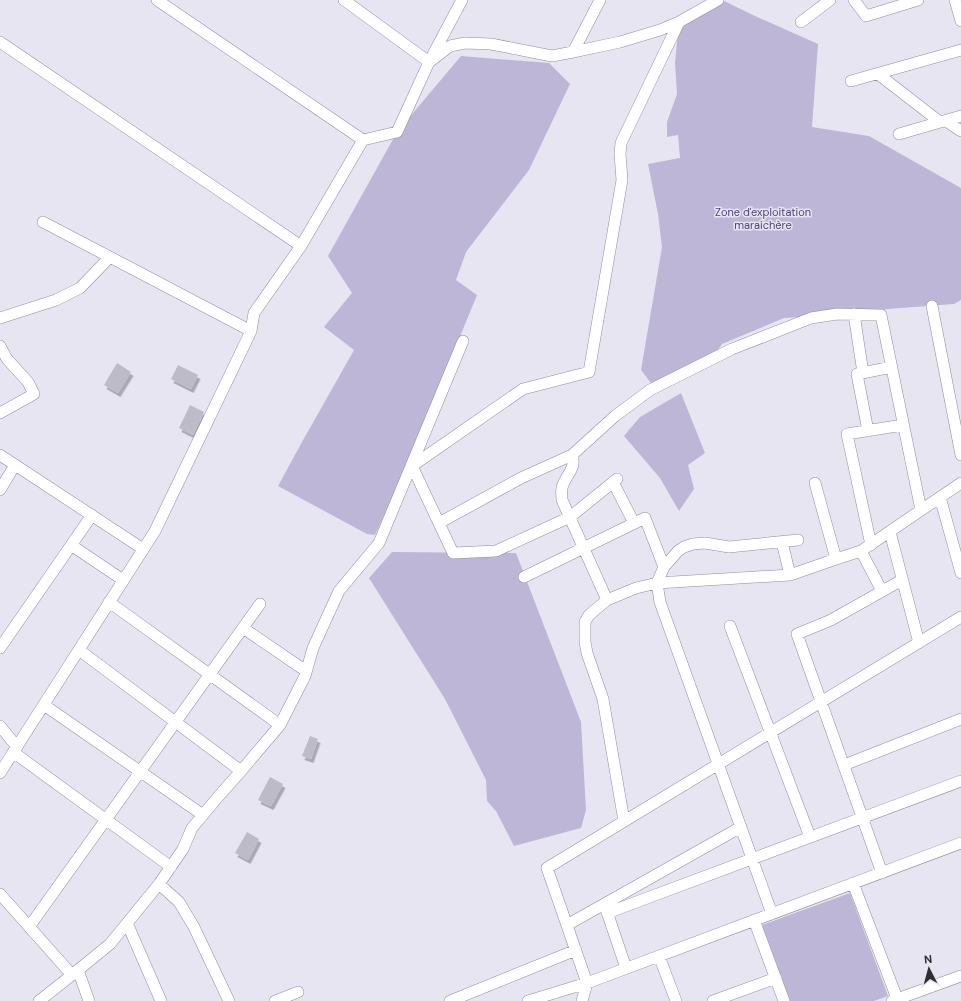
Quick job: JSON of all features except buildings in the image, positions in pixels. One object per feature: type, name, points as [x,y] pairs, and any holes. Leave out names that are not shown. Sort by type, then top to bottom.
[{"type":"street","points":[[158,0],[364,140]]},
{"type":"street","points":[[344,0],[429,62]]},
{"type":"street","points":[[0,773],[155,531],[251,331],[254,313],[301,246],[364,140],[397,132],[429,62],[462,0]]},
{"type":"street","points":[[573,52],[600,0]]},
{"type":"street","points":[[429,62],[450,46],[465,43],[490,44],[552,56],[573,52],[639,37],[680,22],[718,0]]},
{"type":"street","points":[[800,22],[830,0]]},
{"type":"street","points":[[854,0],[866,16],[895,3],[918,0]]},
{"type":"street","points":[[955,0],[961,20]]},
{"type":"street","points":[[412,466],[523,389],[590,372],[622,180],[620,154],[621,143],[680,22]]},
{"type":"street","points":[[0,42],[301,246]]},
{"type":"street","points":[[851,81],[961,50]]},
{"type":"street","points":[[878,74],[943,122],[961,131]]},
{"type":"street","points":[[899,134],[961,116]]},
{"type":"street","points":[[43,222],[251,331]]},
{"type":"street","points":[[0,318],[56,300],[80,288],[110,257]]},
{"type":"street","points":[[932,306],[961,455]]},
{"type":"street","points":[[438,523],[521,478],[572,455],[615,416],[650,390],[673,377],[732,349],[811,318],[837,314],[881,315],[921,510]]},
{"type":"street","points":[[854,314],[862,373]]},
{"type":"street","points":[[39,1001],[110,944],[159,884],[183,849],[192,828],[242,771],[280,724],[306,671],[313,648],[339,591],[379,543],[464,341]]},
{"type":"street","points":[[0,346],[4,359],[28,382],[34,394],[0,413]]},
{"type":"street","points":[[868,431],[857,374],[892,367]]},
{"type":"street","points":[[871,544],[847,434],[903,425]]},
{"type":"street","points":[[0,455],[143,549]]},
{"type":"street","points":[[572,455],[574,461],[573,468],[562,487],[562,500],[607,600]]},
{"type":"street","points":[[0,490],[15,465]]},
{"type":"street","points":[[412,466],[453,553],[496,551],[570,517],[615,480],[634,523]]},
{"type":"street","points":[[815,483],[836,559]]},
{"type":"street","points":[[624,821],[603,699],[587,653],[585,642],[585,622],[589,614],[607,600],[636,588],[657,583],[790,574],[861,551],[961,483]]},
{"type":"street","points":[[940,497],[961,573]]},
{"type":"street","points":[[0,648],[92,515]]},
{"type":"street","points":[[524,577],[645,518],[664,567]]},
{"type":"street","points":[[890,532],[919,642]]},
{"type":"street","points":[[772,914],[660,602],[657,583],[664,567],[678,551],[693,544],[713,544],[729,547],[798,540]]},
{"type":"street","points":[[782,542],[790,574]]},
{"type":"street","points":[[71,545],[123,580]]},
{"type":"street","points":[[861,551],[882,591]]},
{"type":"street","points":[[882,873],[798,634],[831,620],[902,580]]},
{"type":"street","points":[[109,602],[280,724]]},
{"type":"street","points":[[29,927],[260,604]]},
{"type":"street","points":[[582,1001],[587,983],[547,868],[961,617]]},
{"type":"street","points":[[730,626],[810,837]]},
{"type":"street","points":[[243,628],[306,671]]},
{"type":"street","points":[[79,650],[242,771]]},
{"type":"street","points":[[44,705],[203,815]]},
{"type":"street","points":[[844,765],[961,719]]},
{"type":"street","points":[[0,726],[15,750],[106,820],[171,866]]},
{"type":"street","points":[[567,925],[606,908],[752,859],[961,781]]},
{"type":"street","points":[[606,908],[741,827]]},
{"type":"street","points":[[528,1001],[587,983],[961,843]]},
{"type":"street","points":[[853,883],[896,1000],[961,976]]},
{"type":"street","points":[[159,884],[179,902],[194,927],[228,1001]]},
{"type":"street","points":[[0,894],[29,927],[75,972],[89,1001]]},
{"type":"street","points":[[606,908],[626,968]]},
{"type":"street","points":[[754,920],[784,1001]]},
{"type":"street","points":[[127,923],[161,1001]]},
{"type":"street","points":[[450,1001],[576,950]]},
{"type":"street","points":[[659,956],[676,1001]]},
{"type":"street","points":[[713,1001],[727,998],[776,978]]},
{"type":"street","points":[[275,1001],[298,992]]},
{"type":"green space","name":"Zone d'exploitation maraichère","points":[[722,0],[818,44],[812,127],[869,136],[961,188],[961,300],[954,304],[888,309],[854,314],[784,318],[722,344],[712,358],[654,387],[641,370],[662,247],[658,214],[648,164],[680,158],[678,135],[667,137],[667,122],[677,94],[675,63],[679,22]]},
{"type":"green space","points":[[461,56],[549,63],[570,84],[529,170],[466,252],[456,280],[477,295],[409,461],[375,535],[367,534],[278,486],[354,350],[324,327],[352,293],[328,256],[397,132]]},
{"type":"green space","points":[[681,393],[705,453],[688,465],[694,489],[679,511],[660,478],[624,436],[640,417]]},
{"type":"green space","points":[[392,552],[516,553],[581,722],[586,810],[581,828],[514,846],[496,811],[487,801],[486,780],[445,699],[369,578]]},
{"type":"green space","points":[[850,893],[888,996],[874,1001],[790,1001],[762,925]]}]
